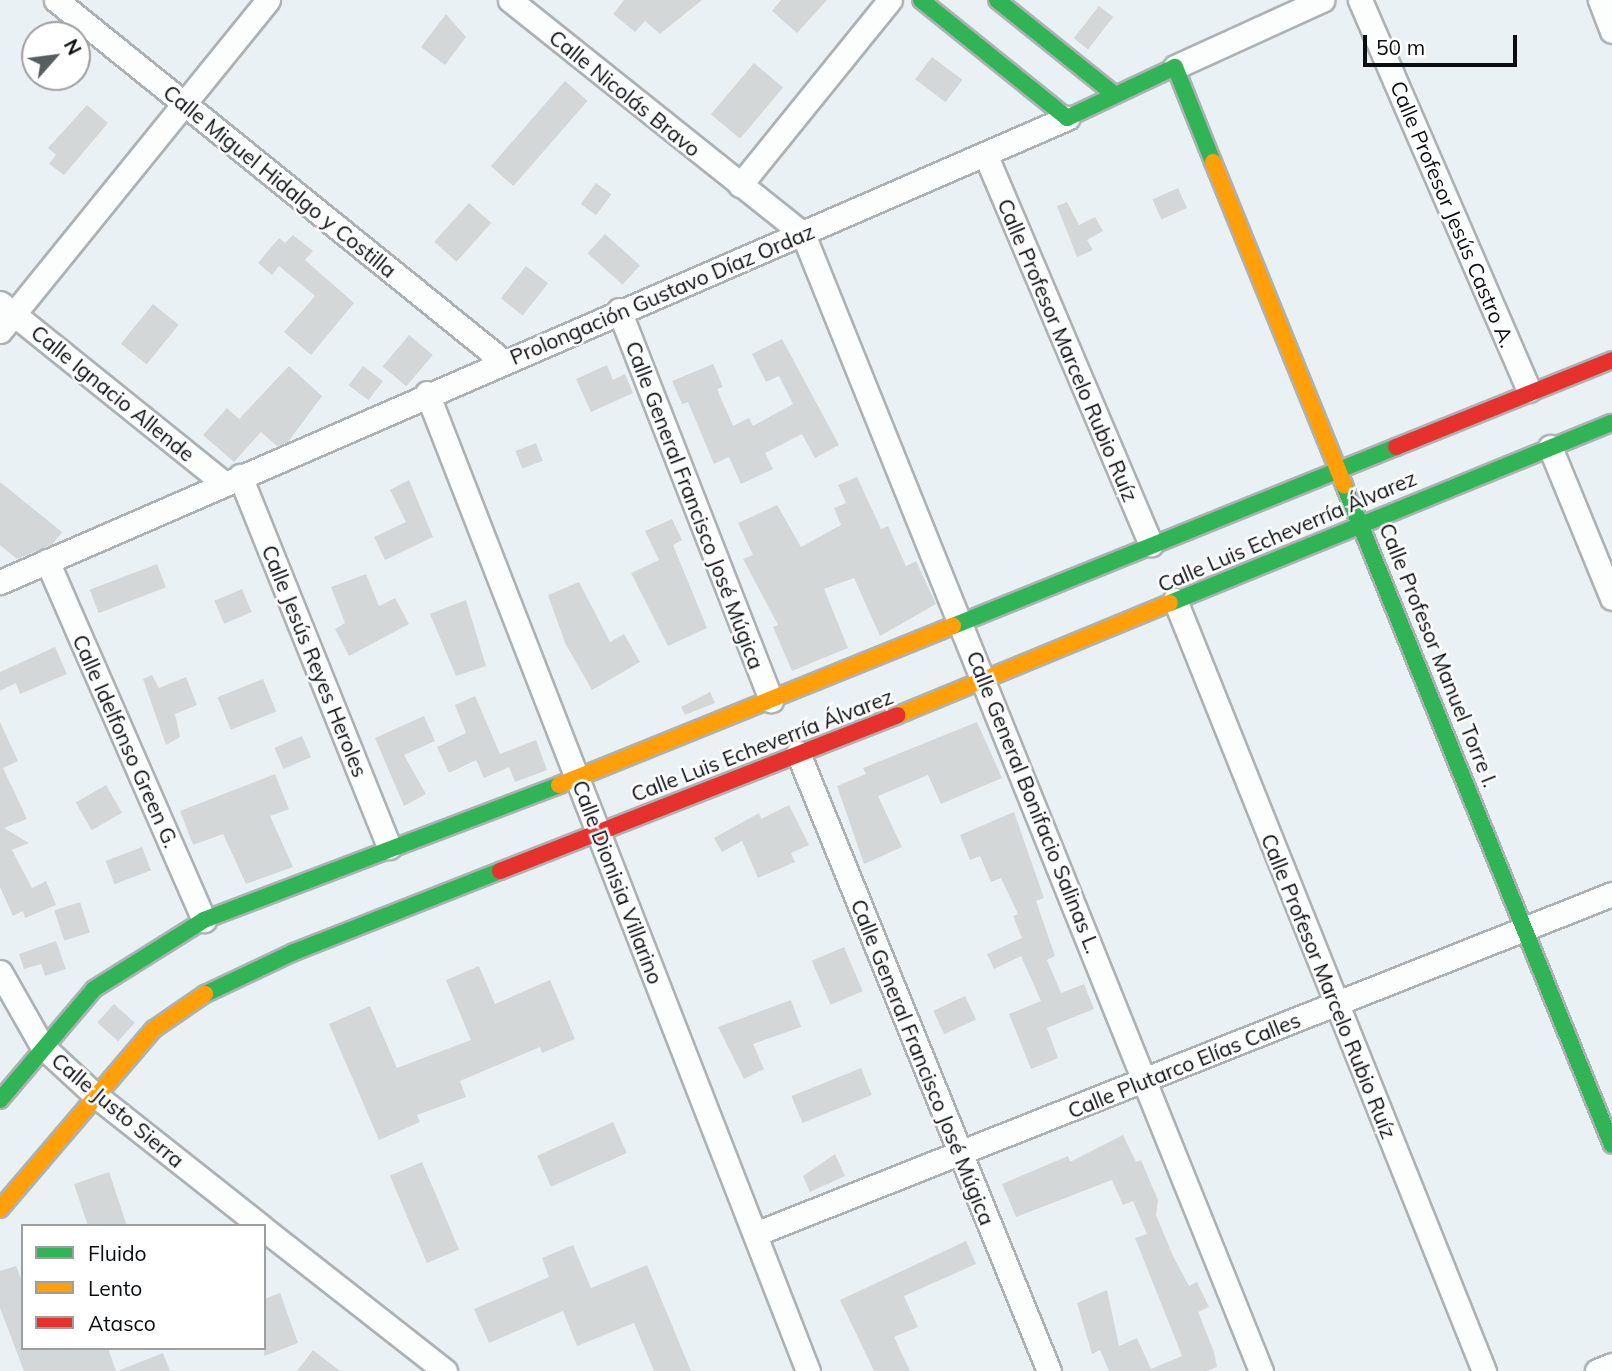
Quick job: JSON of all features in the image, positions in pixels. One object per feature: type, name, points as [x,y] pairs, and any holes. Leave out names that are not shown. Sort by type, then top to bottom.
[{"type":"street","name":"Calle Miguel Hidalgo y Costilla","points":[[56,0],[504,362]]},
{"type":"street","points":[[5,316],[268,0]]},
{"type":"street","name":"Calle Nicolás Bravo","points":[[510,0],[803,234]]},
{"type":"street","points":[[740,185],[890,0]]},
{"type":"street","points":[[921,0],[1067,118]]},
{"type":"street","points":[[997,0],[1114,94]]},
{"type":"street","name":"Prolongación Gustavo Díaz Ordaz","points":[[0,582],[427,393],[986,156],[1114,94],[1322,0]]},
{"type":"street","name":"Calle Profesor Jesús Castro A.","points":[[1360,0],[1530,390]]},
{"type":"street","points":[[1600,0],[1612,31]]},
{"type":"street","name":"Calle Profesor Manuel Torre I.","points":[[1175,67],[1363,521],[1612,1145]]},
{"type":"street","name":"Calle Profesor Marcelo Rubio Ruíz","points":[[986,156],[1151,544]]},
{"type":"street","name":"Calle General Bonifacio Salinas L.","points":[[803,234],[986,680],[1261,1371]]},
{"type":"street","name":"Calle General Francisco José Múgica","points":[[620,310],[771,700]]},
{"type":"street","name":"Calle Ignacio Allende","points":[[5,316],[233,480]]},
{"type":"street","name":"Calle Luis Echeverría Álvarez","points":[[0,1100],[42,1046],[121,967],[204,920],[389,847],[578,778],[961,619],[1530,390],[1612,360]]},
{"type":"street","name":"Calle Dionisia Villarino","points":[[427,393],[808,1371]]},
{"type":"street","name":"Calle Luis Echeverría Álvarez","points":[[0,1209],[154,1029],[203,995],[294,952],[986,680],[1363,521],[1612,423]]},
{"type":"street","points":[[1550,447],[1612,598]]},
{"type":"street","name":"Calle Jesús Reyes Heroles","points":[[233,480],[389,847]]},
{"type":"street","name":"Calle Idelfonso Green G.","points":[[47,561],[204,920]]},
{"type":"street","name":"Calle Profesor Marcelo Rubio Ruíz","points":[[1175,600],[1484,1371]]},
{"type":"street","name":"Calle General Francisco José Múgica","points":[[797,753],[1049,1371]]},
{"type":"street","name":"Calle Plutarco Elías Calles","points":[[755,1234],[961,1155],[1612,894]]},
{"type":"street","name":"Calle Justo Sierra","points":[[0,972],[42,1046],[95,1095],[258,1224]]},
{"type":"street","name":"Calle Justo Sierra","points":[[266,1230],[445,1371]]},
{"type":"street","points":[[1597,1371],[1612,1365]]},
{"type":"building","points":[[624,0],[702,0],[660,34],[645,21],[635,32],[613,14]]},
{"type":"building","points":[[781,0],[827,0],[797,33],[772,11]]},
{"type":"building","points":[[1099,6],[1113,17],[1088,49],[1074,38]]},
{"type":"building","points":[[446,14],[466,37],[445,65],[421,47]]},
{"type":"building","points":[[932,57],[962,80],[945,102],[915,79]]},
{"type":"building","points":[[754,63],[783,87],[740,139],[711,114]]},
{"type":"building","points":[[565,81],[588,101],[514,186],[491,166]]},
{"type":"building","points":[[87,105],[108,123],[64,175],[49,164],[56,155],[48,148]]},
{"type":"building","points":[[596,183],[611,194],[596,215],[581,204]]},
{"type":"building","points":[[1178,188],[1187,208],[1161,219],[1152,199]]},
{"type":"building","points":[[1067,202],[1079,225],[1095,217],[1103,231],[1087,240],[1093,250],[1077,257],[1057,206]]},
{"type":"building","points":[[469,203],[491,223],[456,262],[434,242]]},
{"type":"building","points":[[605,234],[640,265],[623,285],[588,253]]},
{"type":"building","points":[[293,235],[313,251],[305,260],[354,303],[311,355],[284,332],[315,296],[279,266],[272,275],[258,263],[279,238],[285,243]]},
{"type":"building","points":[[526,266],[548,283],[523,316],[501,298]]},
{"type":"building","points":[[153,304],[179,325],[147,364],[121,344]]},
{"type":"building","points":[[409,335],[433,355],[406,386],[383,366]]},
{"type":"building","points":[[782,339],[839,445],[815,458],[802,434],[765,453],[773,469],[741,484],[729,457],[714,464],[688,402],[682,404],[672,381],[713,364],[723,387],[717,389],[733,426],[749,418],[753,426],[793,404],[779,376],[766,382],[752,354]]},
{"type":"building","points":[[607,365],[613,380],[625,374],[633,393],[591,412],[576,379]]},
{"type":"building","points":[[289,366],[322,396],[288,442],[277,446],[261,432],[234,462],[203,435],[227,408],[239,419]]},
{"type":"building","points":[[363,366],[383,381],[369,400],[349,385]]},
{"type":"building","points":[[536,443],[543,461],[522,469],[515,451]]},
{"type":"building","points":[[857,477],[881,529],[888,526],[906,566],[916,561],[936,604],[880,636],[854,578],[824,589],[848,648],[792,671],[773,627],[778,625],[743,559],[753,555],[738,523],[777,505],[801,547],[841,525],[834,508],[846,503],[838,485]]},
{"type":"building","points":[[409,480],[433,537],[385,560],[374,537],[406,522],[390,490]]},
{"type":"building","points":[[0,482],[62,532],[53,544],[17,559],[0,545]]},
{"type":"building","points":[[672,519],[682,540],[673,545],[707,628],[668,646],[631,573],[659,560],[645,531]]},
{"type":"building","points":[[157,564],[166,587],[99,613],[90,590]]},
{"type":"building","points":[[366,574],[379,606],[395,598],[409,624],[349,656],[335,629],[345,623],[331,587]]},
{"type":"building","points":[[579,582],[610,642],[624,634],[640,662],[592,690],[565,643],[548,595]]},
{"type":"building","points":[[242,589],[252,612],[224,624],[214,601]]},
{"type":"building","points":[[466,600],[486,666],[456,676],[430,614]]},
{"type":"building","points":[[55,647],[67,674],[20,694],[16,683],[0,691],[0,672]]},
{"type":"building","points":[[152,675],[159,688],[186,677],[197,705],[175,714],[180,737],[166,745],[143,679]]},
{"type":"building","points":[[263,679],[276,711],[231,730],[218,697]]},
{"type":"building","points":[[710,692],[715,703],[685,715],[681,707]]},
{"type":"building","points":[[475,696],[500,754],[536,740],[547,770],[515,782],[509,767],[484,778],[476,760],[449,773],[437,747],[466,733],[455,705]]},
{"type":"building","points":[[424,716],[435,741],[404,755],[426,794],[404,806],[375,738]]},
{"type":"building","points":[[0,722],[18,761],[3,768],[27,819],[4,828],[29,843],[12,850],[32,888],[46,881],[56,905],[25,918],[23,911],[13,916],[0,887]]},
{"type":"building","points":[[977,722],[1002,778],[941,804],[928,775],[878,796],[902,847],[864,864],[837,786],[866,774],[863,768]]},
{"type":"building","points":[[302,736],[311,757],[283,769],[274,748]]},
{"type":"building","points":[[275,774],[289,809],[270,816],[293,867],[246,884],[223,834],[193,845],[180,811]]},
{"type":"building","points":[[106,785],[122,813],[92,830],[76,802]]},
{"type":"building","points":[[789,805],[809,845],[791,853],[795,862],[758,878],[742,841],[722,852],[714,838],[759,813],[761,819]]},
{"type":"building","points":[[1014,812],[1044,898],[1036,901],[1055,956],[1047,960],[1061,993],[1084,984],[1094,1009],[1047,1028],[1058,1058],[1031,1069],[1009,1014],[1041,1001],[1021,956],[994,969],[987,954],[1022,938],[1013,916],[1018,914],[1001,878],[991,882],[980,856],[970,860],[960,835]]},
{"type":"building","points":[[142,847],[151,870],[115,884],[106,861]]},
{"type":"building","points":[[80,902],[90,932],[64,941],[54,910]]},
{"type":"building","points":[[56,941],[66,969],[45,976],[41,964],[24,969],[19,954]]},
{"type":"building","points":[[844,947],[863,991],[831,1005],[812,961]]},
{"type":"building","points":[[479,966],[495,1004],[550,980],[575,1039],[542,1053],[540,1047],[460,1081],[466,1097],[417,1115],[420,1122],[379,1140],[329,1024],[370,1006],[397,1068],[471,1040],[446,980]]},
{"type":"building","points":[[965,996],[976,1020],[944,1034],[933,1011]]},
{"type":"building","points":[[791,1000],[801,1027],[753,1044],[764,1069],[744,1079],[718,1027]]},
{"type":"building","points":[[114,1004],[135,1023],[118,1041],[97,1023]]},
{"type":"building","points":[[861,1068],[872,1095],[802,1123],[791,1096]]},
{"type":"building","points":[[613,1122],[627,1153],[551,1187],[537,1156]]},
{"type":"building","points":[[1123,1135],[1136,1162],[1141,1160],[1158,1200],[1156,1215],[1174,1258],[1189,1286],[1197,1282],[1209,1307],[1198,1312],[1217,1367],[1207,1371],[1109,1371],[1100,1350],[1092,1354],[1077,1303],[1107,1290],[1119,1346],[1137,1338],[1151,1369],[1182,1356],[1135,1238],[1147,1234],[1133,1201],[1123,1205],[1112,1180],[1016,1217],[1002,1184],[1068,1156],[1070,1162]]},
{"type":"building","points":[[835,1154],[845,1176],[810,1192],[803,1176]]},
{"type":"building","points":[[422,1162],[459,1249],[427,1263],[390,1176]]},
{"type":"building","points":[[109,1172],[126,1224],[87,1224],[74,1184]]},
{"type":"building","points":[[966,1241],[976,1264],[904,1296],[918,1327],[894,1337],[910,1371],[874,1371],[840,1300]]},
{"type":"building","points":[[573,1245],[591,1288],[647,1265],[691,1371],[654,1371],[634,1323],[577,1346],[563,1311],[489,1343],[474,1309],[549,1277],[542,1258]]},
{"type":"building","points":[[16,1266],[21,1279],[21,1350],[109,1350],[116,1371],[24,1371],[0,1308],[0,1271]]},
{"type":"building","points":[[280,1293],[298,1343],[264,1356],[266,1350],[266,1298]]},
{"type":"building","points":[[313,1350],[340,1371],[297,1371]]},
{"type":"building","points":[[163,1353],[170,1371],[120,1371],[120,1370]]},
{"type":"traffic: fast","points":[[921,0],[1067,118],[1175,67],[1213,162]]},
{"type":"traffic: fast","points":[[997,0],[1114,94]]},
{"type":"traffic: fast","points":[[1170,603],[1612,423]]},
{"type":"traffic: fast","points":[[953,626],[1396,447]]},
{"type":"traffic: fast","points":[[1344,485],[1612,1145]]},
{"type":"traffic: fast","points":[[0,1100],[94,989],[204,920],[559,785]]},
{"type":"traffic: fast","points":[[205,994],[294,952],[500,871]]},
{"type":"traffic: slow","points":[[1213,162],[1344,485]]},
{"type":"traffic: slow","points":[[898,715],[1170,603]]},
{"type":"traffic: slow","points":[[559,785],[953,626]]},
{"type":"traffic: slow","points":[[0,1209],[154,1029],[205,994]]},
{"type":"traffic: jam","points":[[1396,447],[1612,360]]},
{"type":"traffic: jam","points":[[500,871],[898,715]]}]
